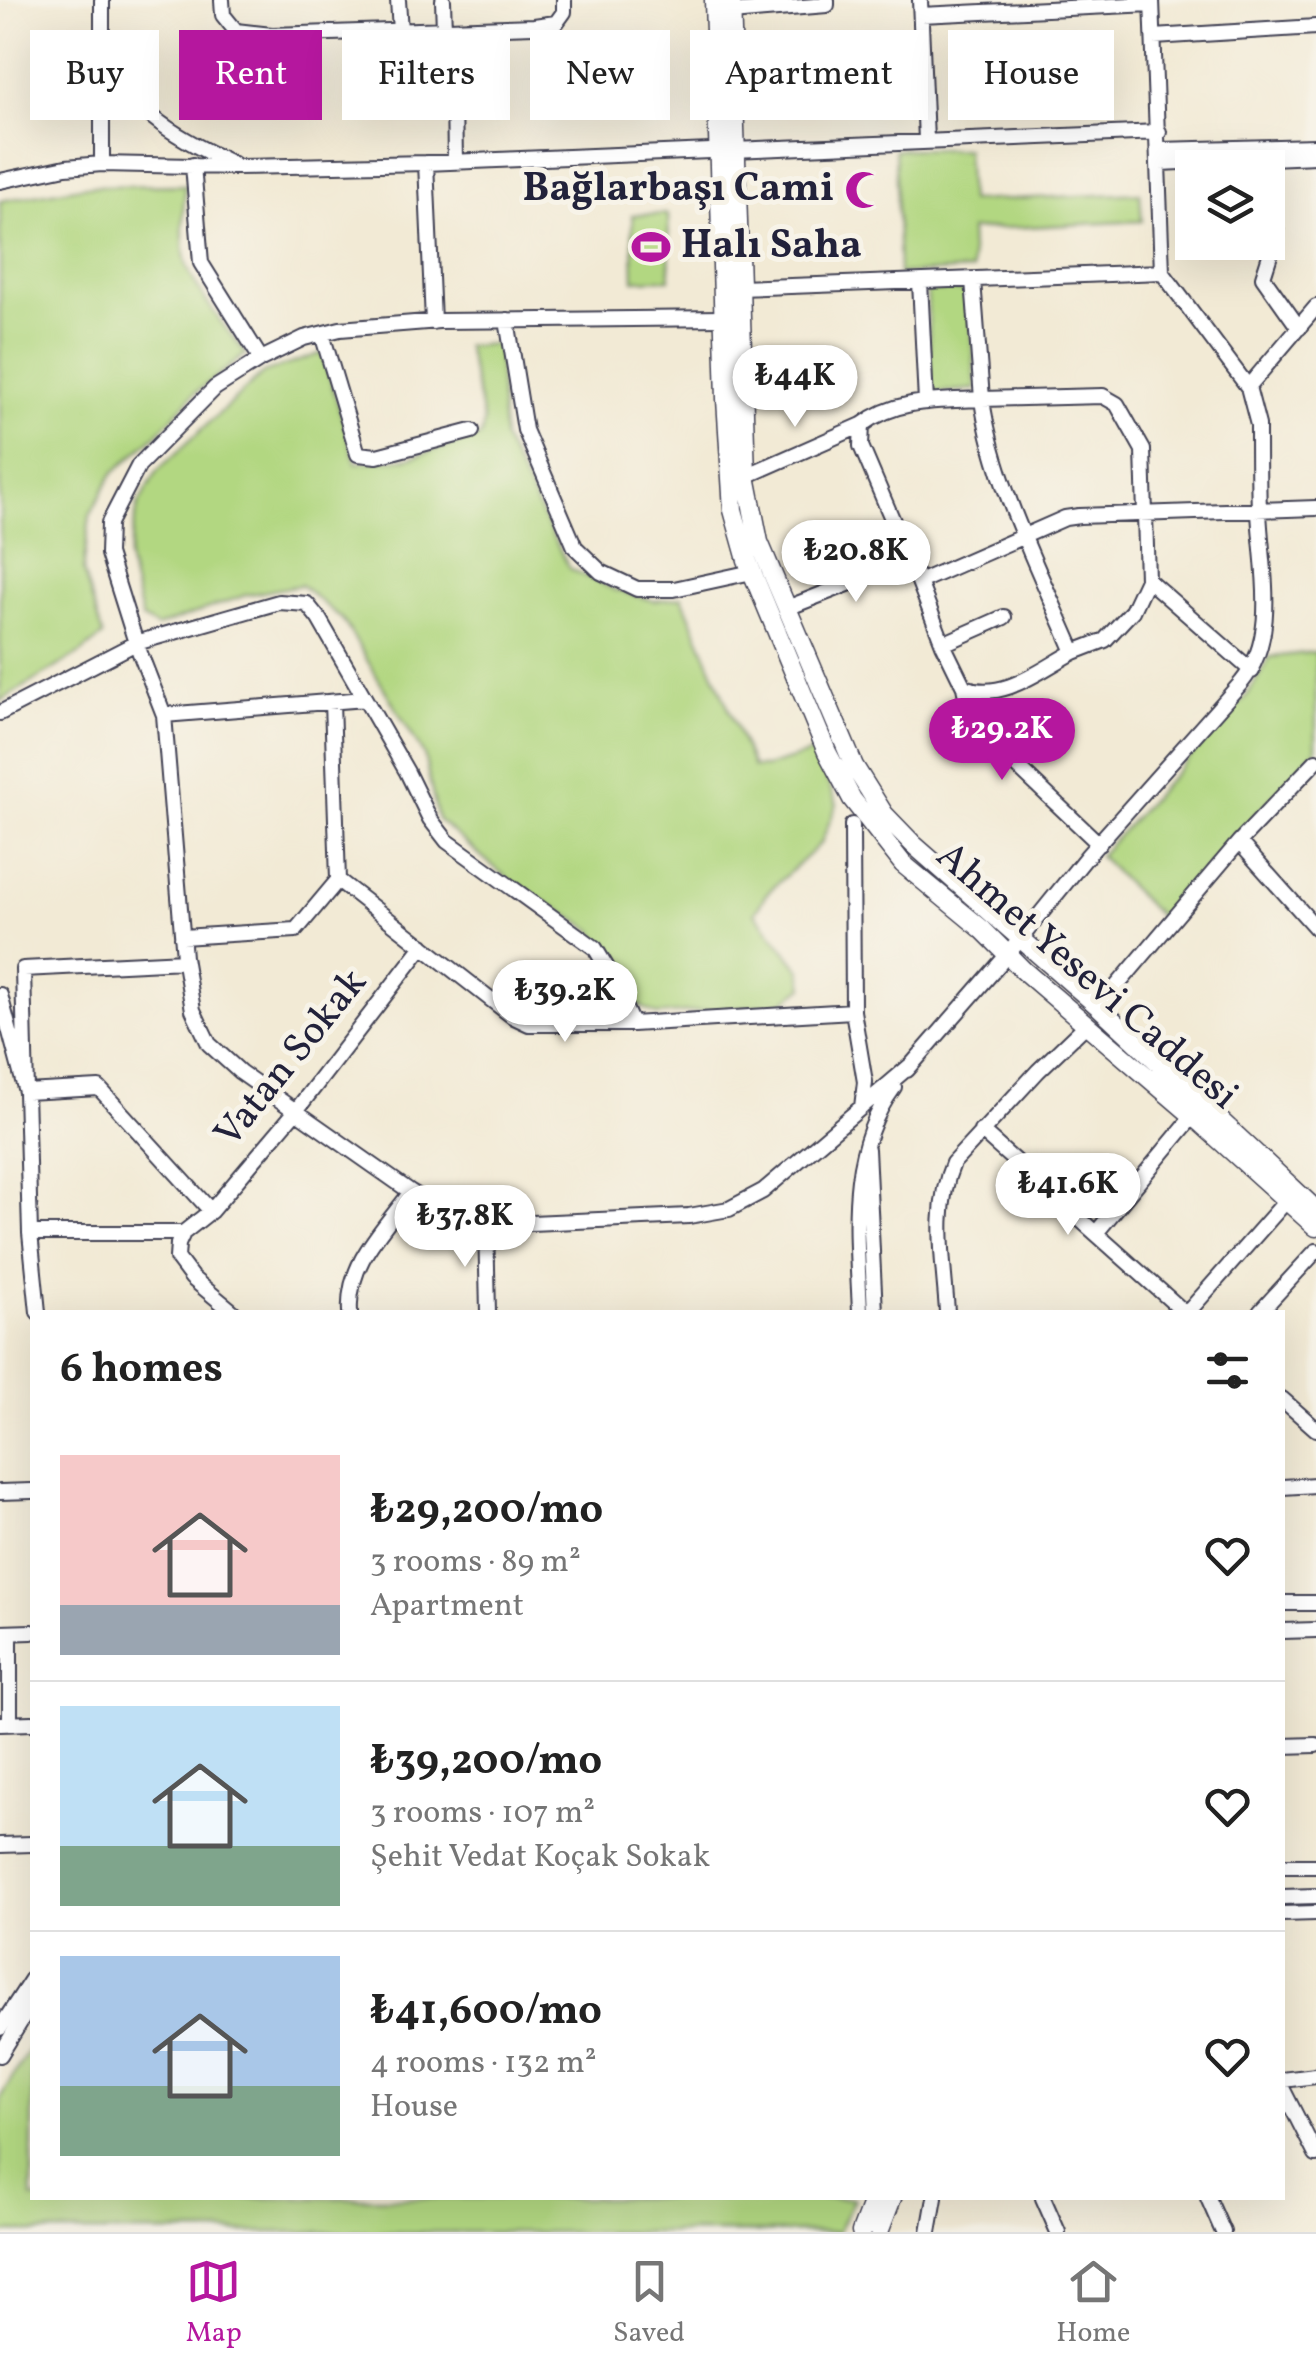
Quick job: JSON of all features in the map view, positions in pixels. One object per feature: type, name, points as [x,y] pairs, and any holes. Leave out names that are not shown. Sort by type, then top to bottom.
[{"type":"main road","name":"Ahmet Yesevi Caddesi","points":[[714,0],[739,288],[746,476],[759,542],[854,766],[884,814],[914,845],[1099,1007],[1316,1210]]},
{"type":"main road","name":"Ahmet Yesevi Caddesi","points":[[731,6],[723,318],[733,510],[752,572],[827,752],[852,800],[903,864],[1316,1227]]},
{"type":"main road","points":[[861,2232],[873,2200]]},
{"type":"main road","points":[[879,2232],[891,2200]]},
{"type":"street","points":[[102,0],[102,30]]},
{"type":"street","points":[[222,0],[228,24],[247,34],[342,32]]},
{"type":"street","points":[[398,0],[400,30]]},
{"type":"street","points":[[443,0],[455,162]]},
{"type":"street","points":[[424,30],[556,22],[564,12],[564,0]]},
{"type":"street","points":[[731,6],[827,5],[826,0]]},
{"type":"street","points":[[860,1310],[856,1190],[878,1110],[911,1065],[1252,670],[1264,623],[1258,425],[1248,387],[1162,272],[1152,2],[921,8],[926,140]]},
{"type":"street","points":[[1154,36],[1316,27]]},
{"type":"street","points":[[102,120],[102,164]]},
{"type":"street","points":[[155,120],[186,142],[238,166]]},
{"type":"street","points":[[0,180],[102,164],[426,163],[1158,132]]},
{"type":"street","points":[[1160,156],[1316,146]]},
{"type":"street","points":[[1160,156],[1316,156]]},
{"type":"street","points":[[426,163],[433,322]]},
{"type":"street","points":[[193,165],[201,264],[261,359]]},
{"type":"street","points":[[1268,260],[1263,277],[1299,328]]},
{"type":"street","points":[[739,288],[1162,272]]},
{"type":"street","points":[[973,280],[985,426],[1074,652]]},
{"type":"street","points":[[920,282],[926,402]]},
{"type":"street","points":[[1248,387],[1316,307]]},
{"type":"street","points":[[723,318],[433,322],[340,329],[304,338],[215,388],[139,465],[109,523],[108,554],[164,715],[184,961],[192,1010],[209,1044],[295,1112],[448,1214],[486,1225],[689,1216],[728,1209],[763,1191],[911,1065]]},
{"type":"street","points":[[507,320],[525,430],[575,548],[602,572],[637,589],[674,589],[752,572]]},
{"type":"street","points":[[322,334],[358,454],[377,456],[472,431]]},
{"type":"street","points":[[746,476],[862,425],[878,412],[910,403],[1103,396],[1117,404],[1143,450],[1146,578],[1132,611],[1105,640],[999,692],[964,687]]},
{"type":"street","points":[[862,425],[861,446],[964,687],[970,714],[980,731],[1099,844]]},
{"type":"street","points":[[919,582],[1065,518],[1316,508]]},
{"type":"street","points":[[786,608],[909,560]]},
{"type":"street","points":[[1146,578],[1252,670]]},
{"type":"street","points":[[0,713],[136,643],[279,602],[306,604],[319,619],[430,819],[448,841],[594,948],[632,1024]]},
{"type":"street","points":[[943,644],[1004,617]]},
{"type":"street","points":[[164,715],[365,699]]},
{"type":"street","points":[[182,937],[296,930],[338,880],[332,702]]},
{"type":"street","points":[[1099,1007],[1239,842],[1316,762]]},
{"type":"street","points":[[852,825],[853,1011],[865,1082],[862,1107]]},
{"type":"street","points":[[1239,842],[1316,928]]},
{"type":"street","points":[[338,880],[512,1016],[529,1024],[632,1024],[853,1011]]},
{"type":"street","name":"Vatan Sokak","points":[[182,1233],[211,1211],[295,1112],[423,946]]},
{"type":"street","points":[[38,1310],[30,1234],[23,968],[184,961]]},
{"type":"street","points":[[0,995],[26,1092]]},
{"type":"street","points":[[947,1310],[940,1216],[952,1163],[1087,1024]]},
{"type":"street","points":[[26,1092],[99,1088],[211,1211]]},
{"type":"street","points":[[1096,1233],[1193,1116]]},
{"type":"street","points":[[981,1131],[1184,1310]]},
{"type":"street","points":[[866,1143],[875,1310]]},
{"type":"street","points":[[350,1310],[349,1291],[357,1266],[411,1192]]},
{"type":"street","points":[[1188,1310],[1286,1201]]},
{"type":"street","points":[[486,1225],[488,1310]]},
{"type":"street","points":[[30,1234],[182,1233],[177,1258],[214,1306]]},
{"type":"street","points":[[1262,1310],[1316,1251]]},
{"type":"street","points":[[1285,1402],[1316,1429]]},
{"type":"street","points":[[1285,1487],[1316,1485]]},
{"type":"street","points":[[0,1492],[30,1491]]},
{"type":"street","points":[[1285,1603],[1316,1603]]},
{"type":"street","points":[[1285,1632],[1316,1630]]},
{"type":"street","points":[[30,1632],[5,1633],[5,1724],[30,1723]]},
{"type":"street","points":[[1285,1746],[1316,1744]]},
{"type":"street","points":[[0,1845],[30,1844]]},
{"type":"street","points":[[1285,1866],[1316,1866]]},
{"type":"street","points":[[1285,1897],[1316,1896]]},
{"type":"street","points":[[1285,1914],[1316,1913]]},
{"type":"street","points":[[0,2028],[30,1982]]},
{"type":"street","points":[[0,1991],[16,2002]]},
{"type":"street","points":[[0,2055],[30,2006]]},
{"type":"street","points":[[1285,2083],[1316,2076]]},
{"type":"street","points":[[1285,2090],[1316,2154]]},
{"type":"street","points":[[929,2232],[935,2200]]},
{"type":"street","points":[[1044,2200],[1058,2232]]},
{"type":"street","points":[[1209,2200],[1223,2232]]},
{"type":"green space","points":[[895,149],[966,149],[969,201],[1140,193],[1142,221],[970,230],[972,270],[899,274]]},
{"type":"green space","points":[[186,185],[186,263],[203,297],[246,354],[195,393],[113,473],[90,515],[83,571],[103,636],[0,701],[0,201],[86,186]]},
{"type":"green space","name":"Halı Saha","points":[[668,214],[670,279],[634,280],[632,215]]},
{"type":"green space","points":[[968,290],[976,389],[932,393],[927,291]]},
{"type":"green space","points":[[498,344],[503,439],[569,568],[615,590],[654,601],[682,597],[753,767],[766,767],[815,752],[837,804],[821,843],[766,894],[755,913],[801,970],[804,987],[780,1004],[658,1015],[634,1003],[622,974],[593,930],[512,882],[438,820],[424,755],[343,620],[301,585],[246,595],[157,627],[142,619],[128,559],[138,505],[157,471],[263,373],[322,353],[356,463],[409,458],[481,436],[484,422],[466,346]]},
{"type":"green space","points":[[1316,652],[1316,750],[1161,918],[1099,856],[1248,694],[1270,657]]},
{"type":"green space","points":[[30,2047],[30,2200],[853,2200],[838,2232],[0,2232],[0,2098]]},
{"type":"place","name":"Bağlarbaşı Cami","points":[[864,190]]},
{"type":"place","name":"Halı Saha","points":[[651,247]]}]
